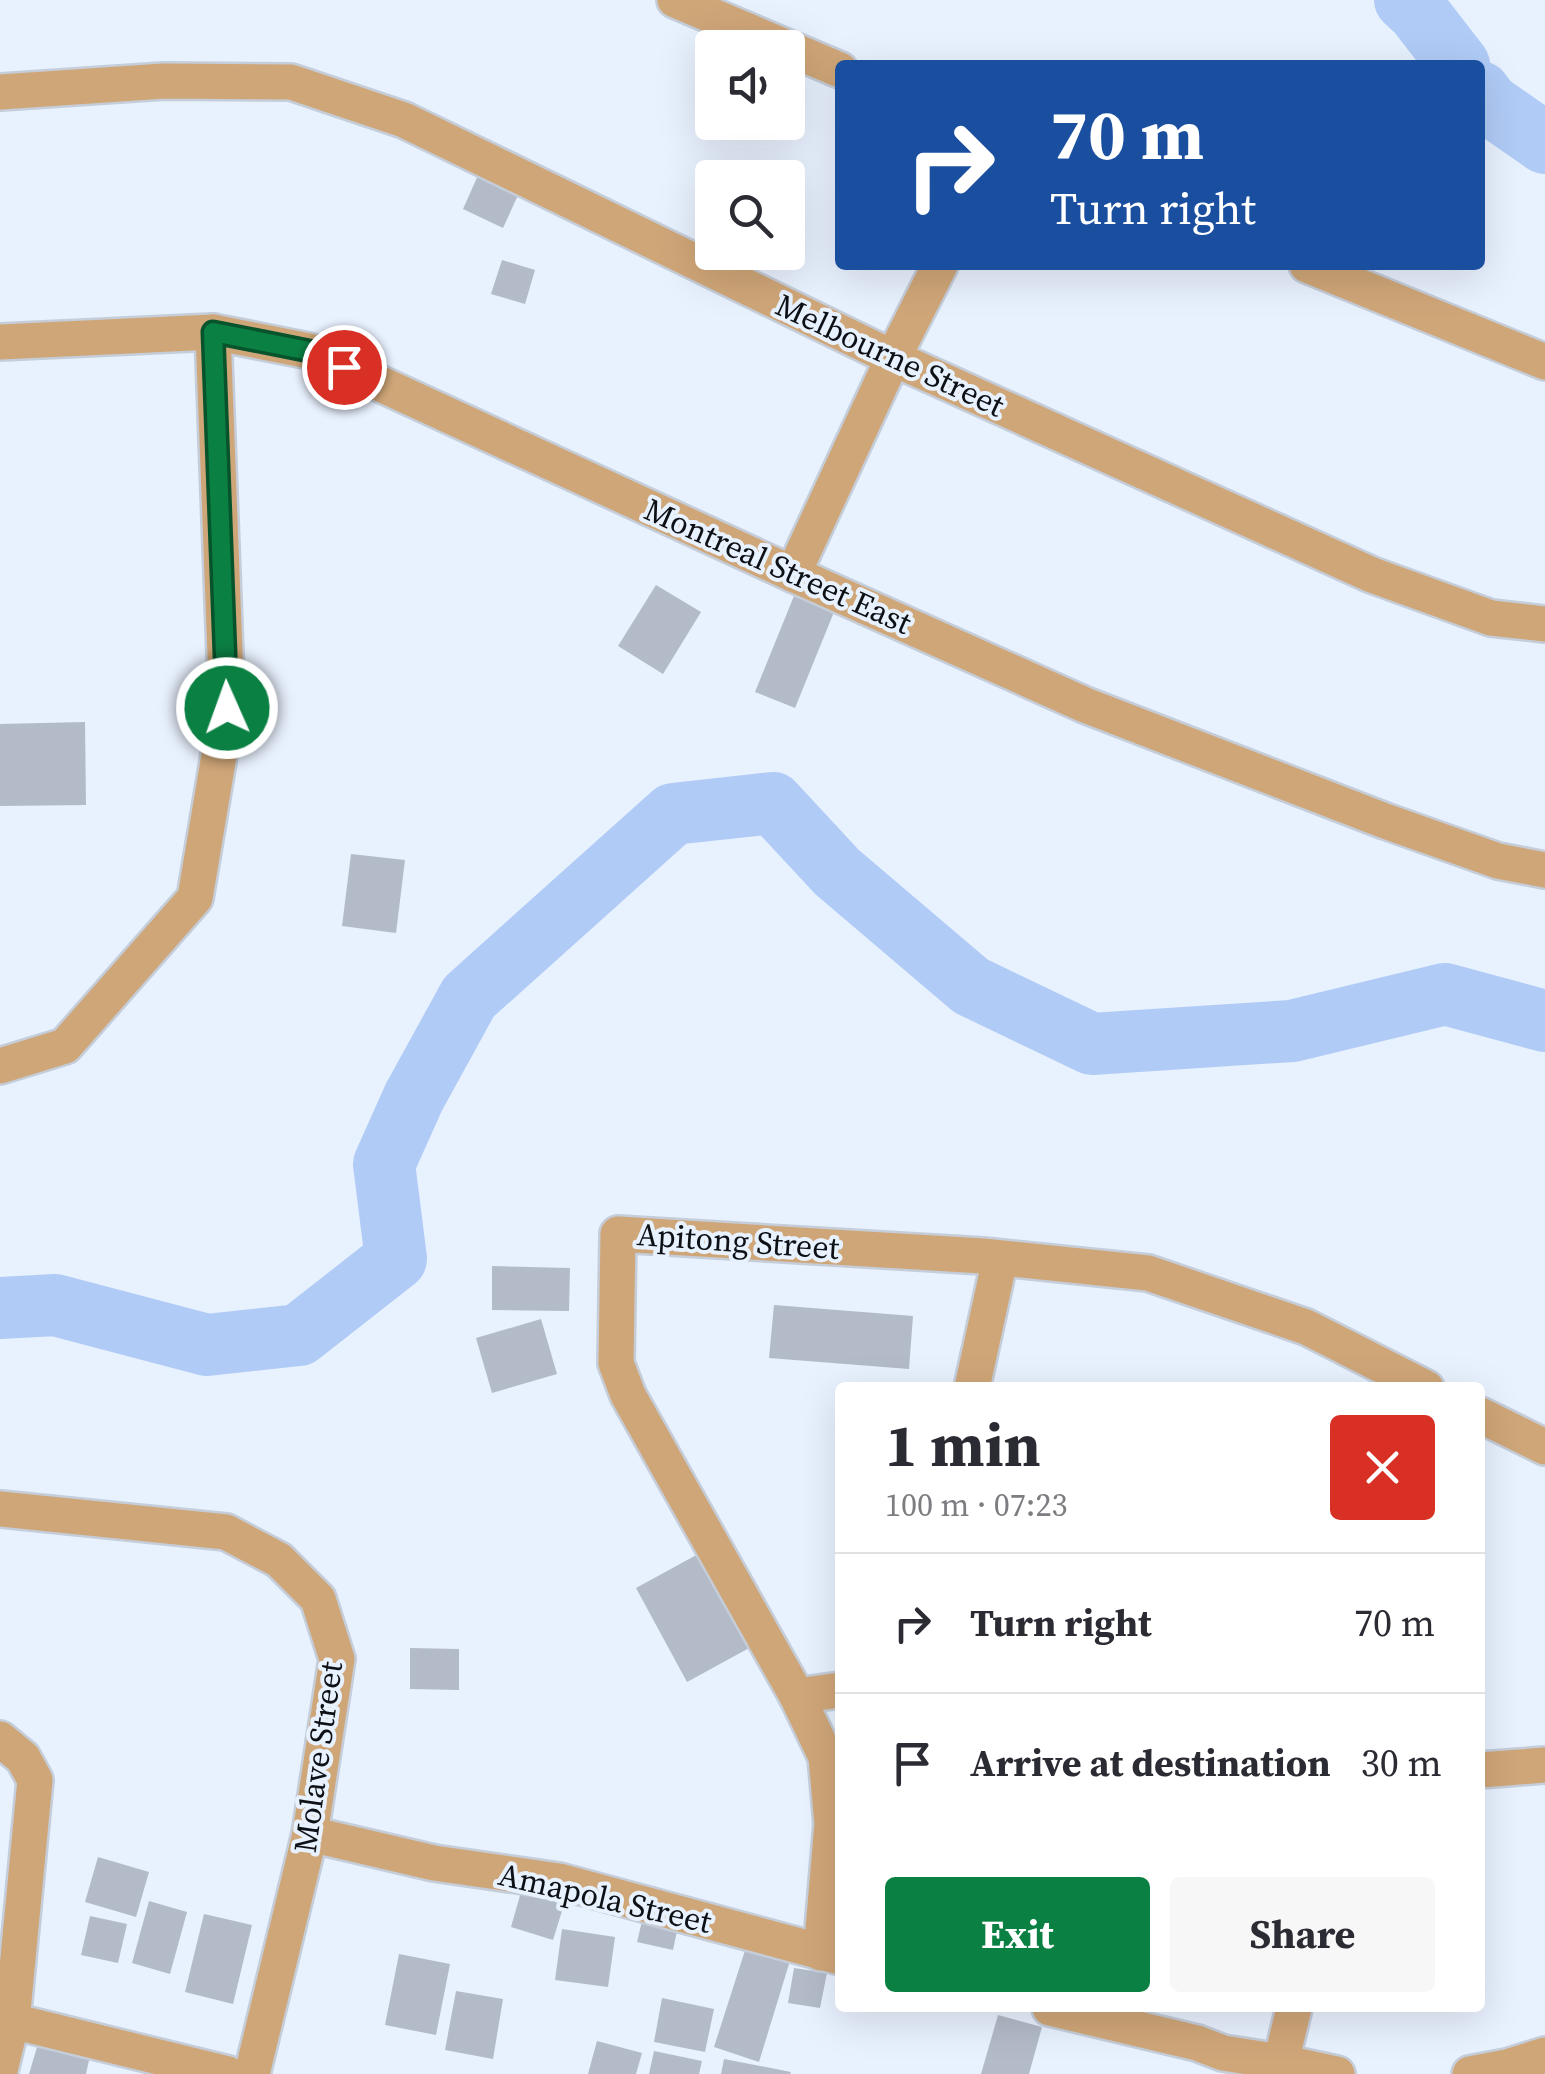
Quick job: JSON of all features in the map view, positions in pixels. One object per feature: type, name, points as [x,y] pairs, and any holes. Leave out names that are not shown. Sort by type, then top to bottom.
[{"type":"street","points":[[675,0],[835,68]]},
{"type":"street","name":"Melbourne Street","points":[[0,92],[164,80],[291,82],[404,120],[893,358],[1372,575],[1490,618],[1545,624]]},
{"type":"street","points":[[793,574],[937,270]]},
{"type":"street","points":[[1318,270],[1545,362]]},
{"type":"street","points":[[0,1066],[65,1046],[195,898],[227,708],[213,332]]},
{"type":"street","name":"Montreal Street East","points":[[0,342],[213,332],[309,351],[1085,706],[1385,821],[1498,860],[1545,870]]},
{"type":"street","name":"Apitong Street","points":[[830,1955],[832,1824],[826,1757],[797,1696],[628,1396],[616,1362],[618,1234],[1000,1258],[1148,1273],[1306,1327],[1414,1382]]},
{"type":"street","points":[[973,1382],[1000,1258]]},
{"type":"street","points":[[1485,1418],[1545,1448]]},
{"type":"street","name":"Molave Street","points":[[0,1509],[226,1532],[279,1560],[318,1599],[337,1659],[310,1834],[252,2074]]},
{"type":"street","points":[[797,1696],[835,1691]]},
{"type":"street","points":[[0,1739],[23,1758],[35,1780],[0,2070]]},
{"type":"street","points":[[1485,1770],[1545,1765]]},
{"type":"street","name":"Amapola Street","points":[[310,1834],[434,1863],[559,1881],[830,1955]]},
{"type":"street","points":[[1067,2012],[1196,2043],[1220,2064],[1281,2062],[1338,2074]]},
{"type":"street","points":[[1281,2062],[1293,2012]]},
{"type":"street","points":[[6,2020],[228,2074]]},
{"type":"street","points":[[1470,2074],[1545,2055]]},
{"type":"building","points":[[483,164],[524,182],[503,228],[463,209]]},
{"type":"building","points":[[502,260],[535,270],[525,304],[491,294]]},
{"type":"building","points":[[656,585],[701,612],[663,674],[618,646]]},
{"type":"building","points":[[794,596],[834,612],[795,708],[755,692]]},
{"type":"building","points":[[85,722],[86,805],[0,806],[0,724]]},
{"type":"building","points":[[351,854],[405,860],[396,933],[342,926]]},
{"type":"building","points":[[492,1266],[570,1268],[569,1311],[492,1310]]},
{"type":"building","points":[[774,1305],[913,1316],[909,1369],[769,1358]]},
{"type":"building","points":[[541,1319],[557,1374],[492,1393],[476,1338]]},
{"type":"building","points":[[700,1553],[751,1647],[687,1682],[636,1588]]},
{"type":"building","points":[[410,1648],[459,1649],[459,1690],[410,1689]]},
{"type":"building","points":[[98,1857],[149,1872],[136,1917],[85,1902]]},
{"type":"building","points":[[523,1885],[566,1898],[553,1940],[511,1927]]},
{"type":"building","points":[[149,1901],[187,1912],[170,1974],[132,1963]]},
{"type":"building","points":[[645,1909],[680,1917],[673,1950],[637,1942]]},
{"type":"building","points":[[204,1914],[252,1925],[233,2004],[185,1992]]},
{"type":"building","points":[[90,1916],[127,1924],[118,1963],[81,1955]]},
{"type":"building","points":[[562,1929],[615,1937],[608,1987],[555,1980]]},
{"type":"building","points":[[749,1938],[793,1951],[759,2062],[714,2047]]},
{"type":"building","points":[[399,1954],[450,1964],[436,2035],[385,2025]]},
{"type":"building","points":[[794,1968],[827,1973],[820,2008],[788,2003]]},
{"type":"building","points":[[456,1991],[503,1999],[493,2059],[445,2050]]},
{"type":"building","points":[[662,1998],[714,2009],[705,2052],[654,2042]]},
{"type":"building","points":[[998,2015],[1042,2027],[1029,2074],[981,2074]]},
{"type":"building","points":[[597,2041],[642,2053],[636,2074],[588,2074]]},
{"type":"building","points":[[37,2047],[89,2060],[86,2074],[29,2074]]},
{"type":"building","points":[[654,2051],[702,2061],[699,2074],[649,2074]]},
{"type":"building","points":[[724,2059],[791,2072],[721,2074]]},
{"type":"waterway","points":[[1405,0],[1455,60]]},
{"type":"waterway","points":[[1485,99],[1545,143]]},
{"type":"waterway","points":[[0,1308],[55,1305],[207,1345],[299,1335],[396,1259],[384,1164],[414,1097],[469,997],[673,814],[773,803],[837,872],[971,986],[1092,1044],[1292,1031],[1445,994],[1545,1021]]},
{"type":"route","points":[[227,708],[213,332],[309,351],[344,367]]}]
